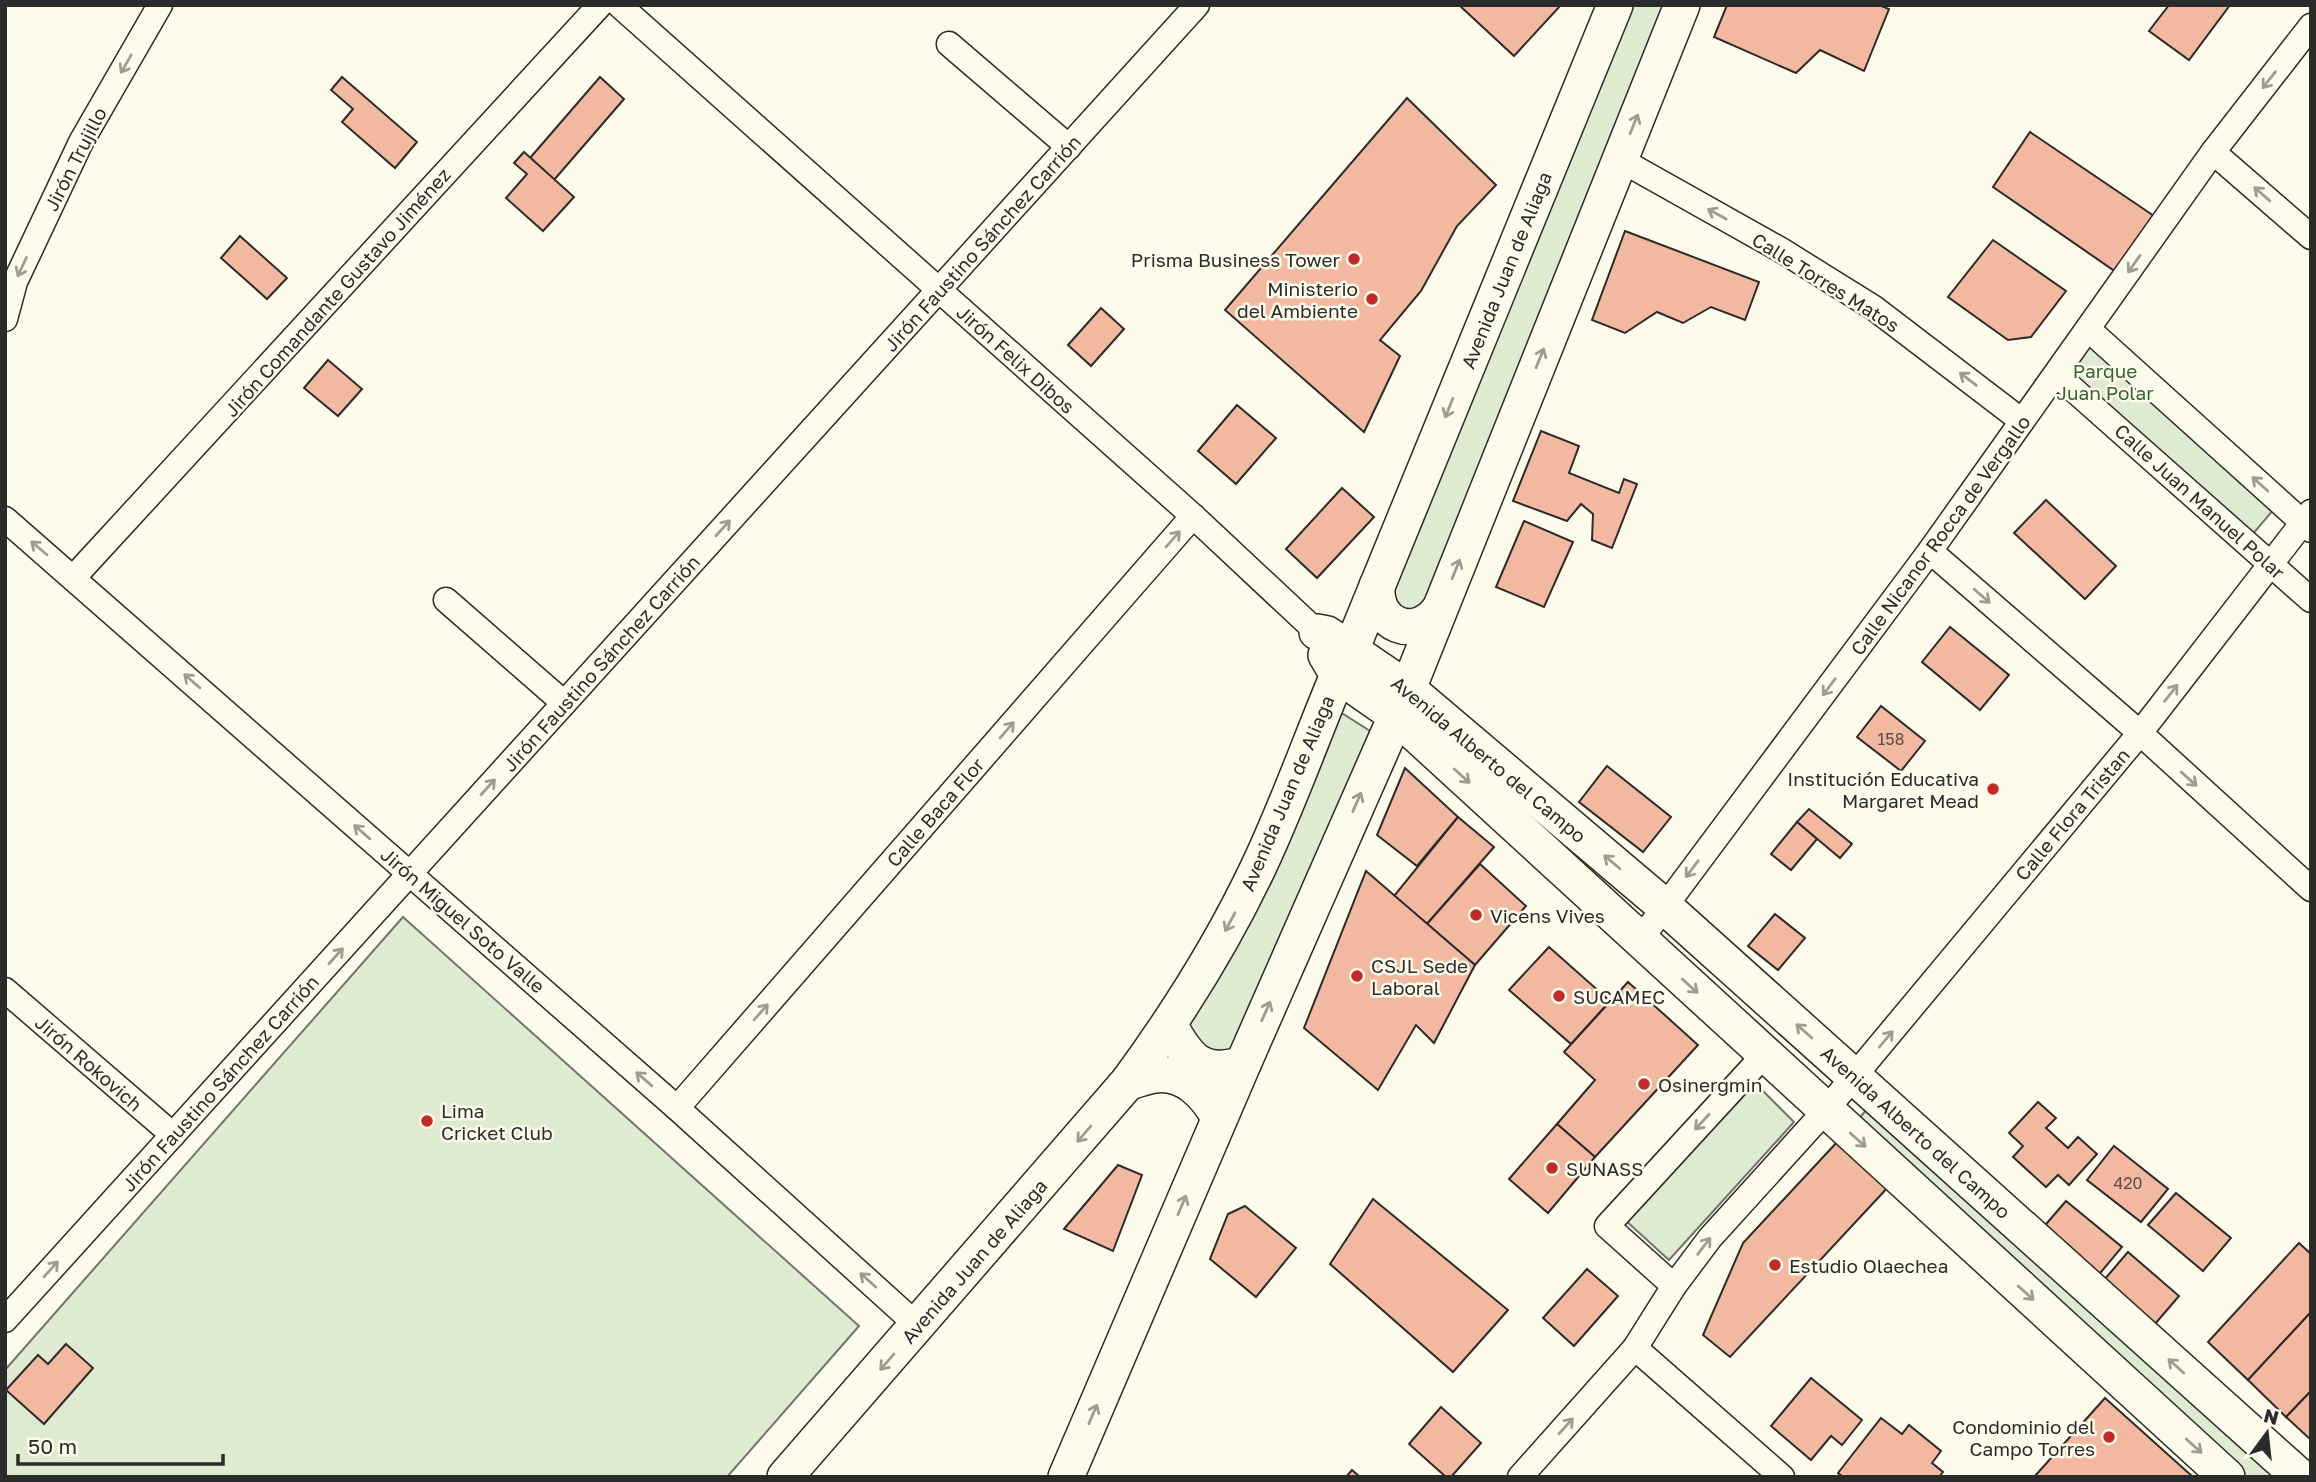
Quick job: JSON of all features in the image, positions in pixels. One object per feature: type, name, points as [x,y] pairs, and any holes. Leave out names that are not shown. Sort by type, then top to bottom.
[{"type":"main road","name":"Avenida Juan de Aliaga","points":[[785,1477],[1128,1083],[1170,1026],[1203,972],[1259,866],[1615,5]]},
{"type":"main road","points":[[1066,1477],[1401,702],[1682,5]]},
{"type":"main road","points":[[1377,586],[1378,605],[1383,614],[1398,625],[1407,627],[1426,623],[1439,610]]},
{"type":"main road","name":"Avenida Alberto del Campo","points":[[1317,632],[1344,663],[1401,702],[1664,906],[2300,1477]]},
{"type":"main road","name":"Avenida Alberto del Campo","points":[[1401,702],[1640,940],[2227,1477]]},
{"type":"main road","points":[[1170,1026],[1182,1048],[1194,1061],[1209,1068],[1226,1069],[1243,1064]]},
{"type":"main road","points":[[1128,1083],[1157,1075],[1177,1078],[1195,1086],[1210,1101],[1219,1118]]},
{"type":"street","name":"Jirón Trujillo","points":[[5,319],[15,282],[80,142],[160,5]]},
{"type":"street","name":"Jirón Comandante Gustavo Jiménez","points":[[74,577],[600,5]]},
{"type":"street","name":"Jirón Felix Dibos","points":[[619,5],[1193,516],[1317,632]]},
{"type":"street","name":"Jirón Faustino Sánchez Carrión","points":[[5,1320],[1197,5]]},
{"type":"street","name":"Calle Nicanor Rocca de Vergallo","points":[[1640,940],[1930,551],[2214,152],[2311,26]]},
{"type":"street","points":[[949,44],[1069,147]]},
{"type":"street","points":[[2214,152],[2311,237]]},
{"type":"street","name":"Calle Torres Matos","points":[[1619,159],[1781,250],[1862,300],[2022,421]]},
{"type":"street","points":[[2088,329],[2308,521]]},
{"type":"street","name":"Calle Juan Manuel Polar","points":[[2057,375],[2311,600]]},
{"type":"street","name":"Calle Baca Flor","points":[[677,1108],[1193,516]]},
{"type":"street","name":"Jirón Miguel Soto Valle","points":[[5,519],[677,1108],[918,1326]]},
{"type":"street","name":"Calle Flora Tristan","points":[[1520,1477],[1635,1348],[1674,1286],[1710,1238],[1854,1077],[2140,733],[2270,565],[2308,521]]},
{"type":"street","points":[[1930,551],[2140,733],[2311,889]]},
{"type":"street","points":[[446,600],[564,703]]},
{"type":"street","name":"Jirón Rokovich","points":[[5,990],[173,1135]]},
{"type":"street","points":[[1674,1286],[1606,1226],[1765,1054]]},
{"type":"street","points":[[1635,1348],[1782,1477]]},
{"type":"green space","points":[[1626,5],[1671,5],[1418,645],[1367,619]]},
{"type":"green space","name":"Parque Juan Polar","points":[[2096,336],[2280,502],[2246,542],[2066,383]]},
{"type":"green space","points":[[1326,703],[1384,740],[1219,1118],[1157,1075]]},
{"type":"green space","name":"Lima Cricket Club","points":[[403,917],[859,1326],[727,1477],[5,1477],[5,1370]]},
{"type":"green space","points":[[1752,1080],[1794,1122],[1669,1260],[1624,1219]]},
{"type":"green space","points":[[1867,1109],[2284,1477],[2234,1477],[1852,1127]]},
{"type":"building","points":[[1459,5],[1561,5],[1514,56]]},
{"type":"building","points":[[1727,5],[1879,5],[1889,9],[1864,71],[1820,50],[1796,73],[1714,37]]},
{"type":"building","points":[[2169,5],[2230,5],[2189,60],[2149,31]]},
{"type":"building","points":[[342,77],[417,142],[395,168],[342,122],[353,109],[331,90]]},
{"type":"building","points":[[600,77],[624,99],[554,180],[530,158]]},
{"type":"building","name":"Prisma Business Tower","points":[[1407,98],[1496,185],[1457,226],[1421,291],[1380,340],[1400,356],[1364,432],[1225,310]]},
{"type":"building","points":[[2030,132],[2154,216],[2116,272],[1993,187]]},
{"type":"building","points":[[524,152],[574,197],[543,231],[506,198],[527,174],[514,163]]},
{"type":"building","points":[[1625,231],[1759,282],[1745,320],[1711,307],[1683,323],[1657,312],[1625,333],[1592,320]]},
{"type":"building","points":[[240,236],[287,278],[267,299],[221,258]]},
{"type":"building","points":[[1993,240],[2066,291],[2031,337],[2008,340],[1948,297]]},
{"type":"building","points":[[1101,308],[1124,329],[1091,366],[1068,345]]},
{"type":"building","points":[[328,360],[362,389],[338,416],[304,388]]},
{"type":"building","points":[[1237,405],[1276,438],[1236,484],[1198,451]]},
{"type":"building","points":[[1541,431],[1579,446],[1569,473],[1619,493],[1624,479],[1637,484],[1612,548],[1592,540],[1593,514],[1581,504],[1567,521],[1513,501]]},
{"type":"building","points":[[1342,488],[1374,517],[1317,578],[1286,549]]},
{"type":"building","points":[[2046,500],[2116,566],[2085,599],[2014,533]]},
{"type":"building","points":[[1524,521],[1573,542],[1544,607],[1496,587]]},
{"type":"building","points":[[1950,627],[2009,675],[1980,710],[1922,662]]},
{"type":"building","points":[[1881,706],[1925,741],[1901,771],[1857,737]]},
{"type":"building","points":[[1607,766],[1671,817],[1643,852],[1579,802]]},
{"type":"building","points":[[1405,768],[1458,817],[1417,866],[1377,835]]},
{"type":"building","points":[[1809,809],[1852,844],[1840,858],[1797,822]]},
{"type":"building","points":[[1458,817],[1494,847],[1427,924],[1394,896]]},
{"type":"building","points":[[1797,822],[1817,839],[1791,870],[1771,854]]},
{"type":"building","name":"Vicens Vives","points":[[1480,864],[1526,906],[1475,965],[1427,924]]},
{"type":"building","points":[[1366,871],[1475,965],[1434,1043],[1416,1025],[1378,1090],[1304,1028]]},
{"type":"building","points":[[1775,914],[1805,938],[1778,970],[1748,946]]},
{"type":"building","name":"SUCAMEC","points":[[1549,947],[1610,1001],[1571,1044],[1509,990]]},
{"type":"building","points":[[1628,982],[1698,1045],[1595,1157],[1557,1124],[1595,1080],[1564,1052]]},
{"type":"building","points":[[2038,1102],[2056,1118],[2046,1128],[2068,1148],[2078,1137],[2097,1154],[2069,1185],[2058,1175],[2046,1187],[2013,1157],[2023,1146],[2009,1133]]},
{"type":"building","name":"SUNASS","points":[[1557,1124],[1595,1157],[1548,1213],[1509,1179]]},
{"type":"building","name":"Estudio Olaechea","points":[[1839,1140],[1890,1185],[1730,1357],[1703,1335],[1743,1243]]},
{"type":"building","points":[[2114,1146],[2168,1189],[2141,1222],[2087,1180]]},
{"type":"building","points":[[1118,1165],[1142,1175],[1113,1251],[1064,1229]]},
{"type":"building","points":[[2176,1193],[2231,1238],[2203,1271],[2148,1225]]},
{"type":"building","points":[[1373,1199],[1508,1310],[1453,1372],[1330,1264]]},
{"type":"building","points":[[2066,1201],[2122,1247],[2091,1284],[2035,1237]]},
{"type":"building","points":[[1245,1206],[1296,1248],[1256,1297],[1210,1259],[1228,1214]]},
{"type":"building","points":[[2299,1243],[2311,1254],[2311,1312],[2248,1380],[2208,1342]]},
{"type":"building","points":[[2128,1252],[2179,1296],[2149,1331],[2098,1287]]},
{"type":"building","points":[[1587,1269],[1618,1296],[1574,1346],[1543,1318]]},
{"type":"building","points":[[2311,1312],[2311,1391],[2286,1417],[2248,1380]]},
{"type":"building","points":[[66,1344],[93,1368],[44,1424],[6,1390],[38,1355],[48,1364]]},
{"type":"building","points":[[1811,1378],[1862,1420],[1842,1445],[1831,1436],[1811,1460],[1771,1426]]},
{"type":"building","points":[[2311,1391],[2311,1440],[2286,1417]]},
{"type":"building","name":"Condominio del Campo Torres","points":[[2105,1398],[2193,1477],[2034,1477]]},
{"type":"building","points":[[1441,1407],[1481,1443],[1451,1477],[1446,1477],[1409,1444]]},
{"type":"building","points":[[1881,1418],[1902,1434],[1909,1425],[1941,1451],[1932,1463],[1943,1472],[1939,1477],[1843,1477],[1838,1473]]},
{"type":"building","points":[[1352,1470],[1360,1477],[1346,1477]]},
{"type":"place","name":"Prisma Business Tower","points":[[1354,259]]},
{"type":"place","name":"Ministerio del Ambiente","points":[[1372,299]]},
{"type":"place","name":"Institución Educativa Margaret Mead","points":[[1993,789]]},
{"type":"place","name":"Vicens Vives","points":[[1476,915]]},
{"type":"place","name":"CSJL Sede Laboral","points":[[1357,976]]},
{"type":"place","name":"SUCAMEC","points":[[1559,996]]},
{"type":"place","name":"Osinergmin","points":[[1644,1084]]},
{"type":"place","name":"Lima Cricket Club","points":[[427,1121]]},
{"type":"place","name":"SUNASS","points":[[1552,1168]]},
{"type":"place","name":"Estudio Olaechea","points":[[1775,1265]]},
{"type":"place","name":"Condominio del Campo Torres","points":[[2109,1437]]}]
